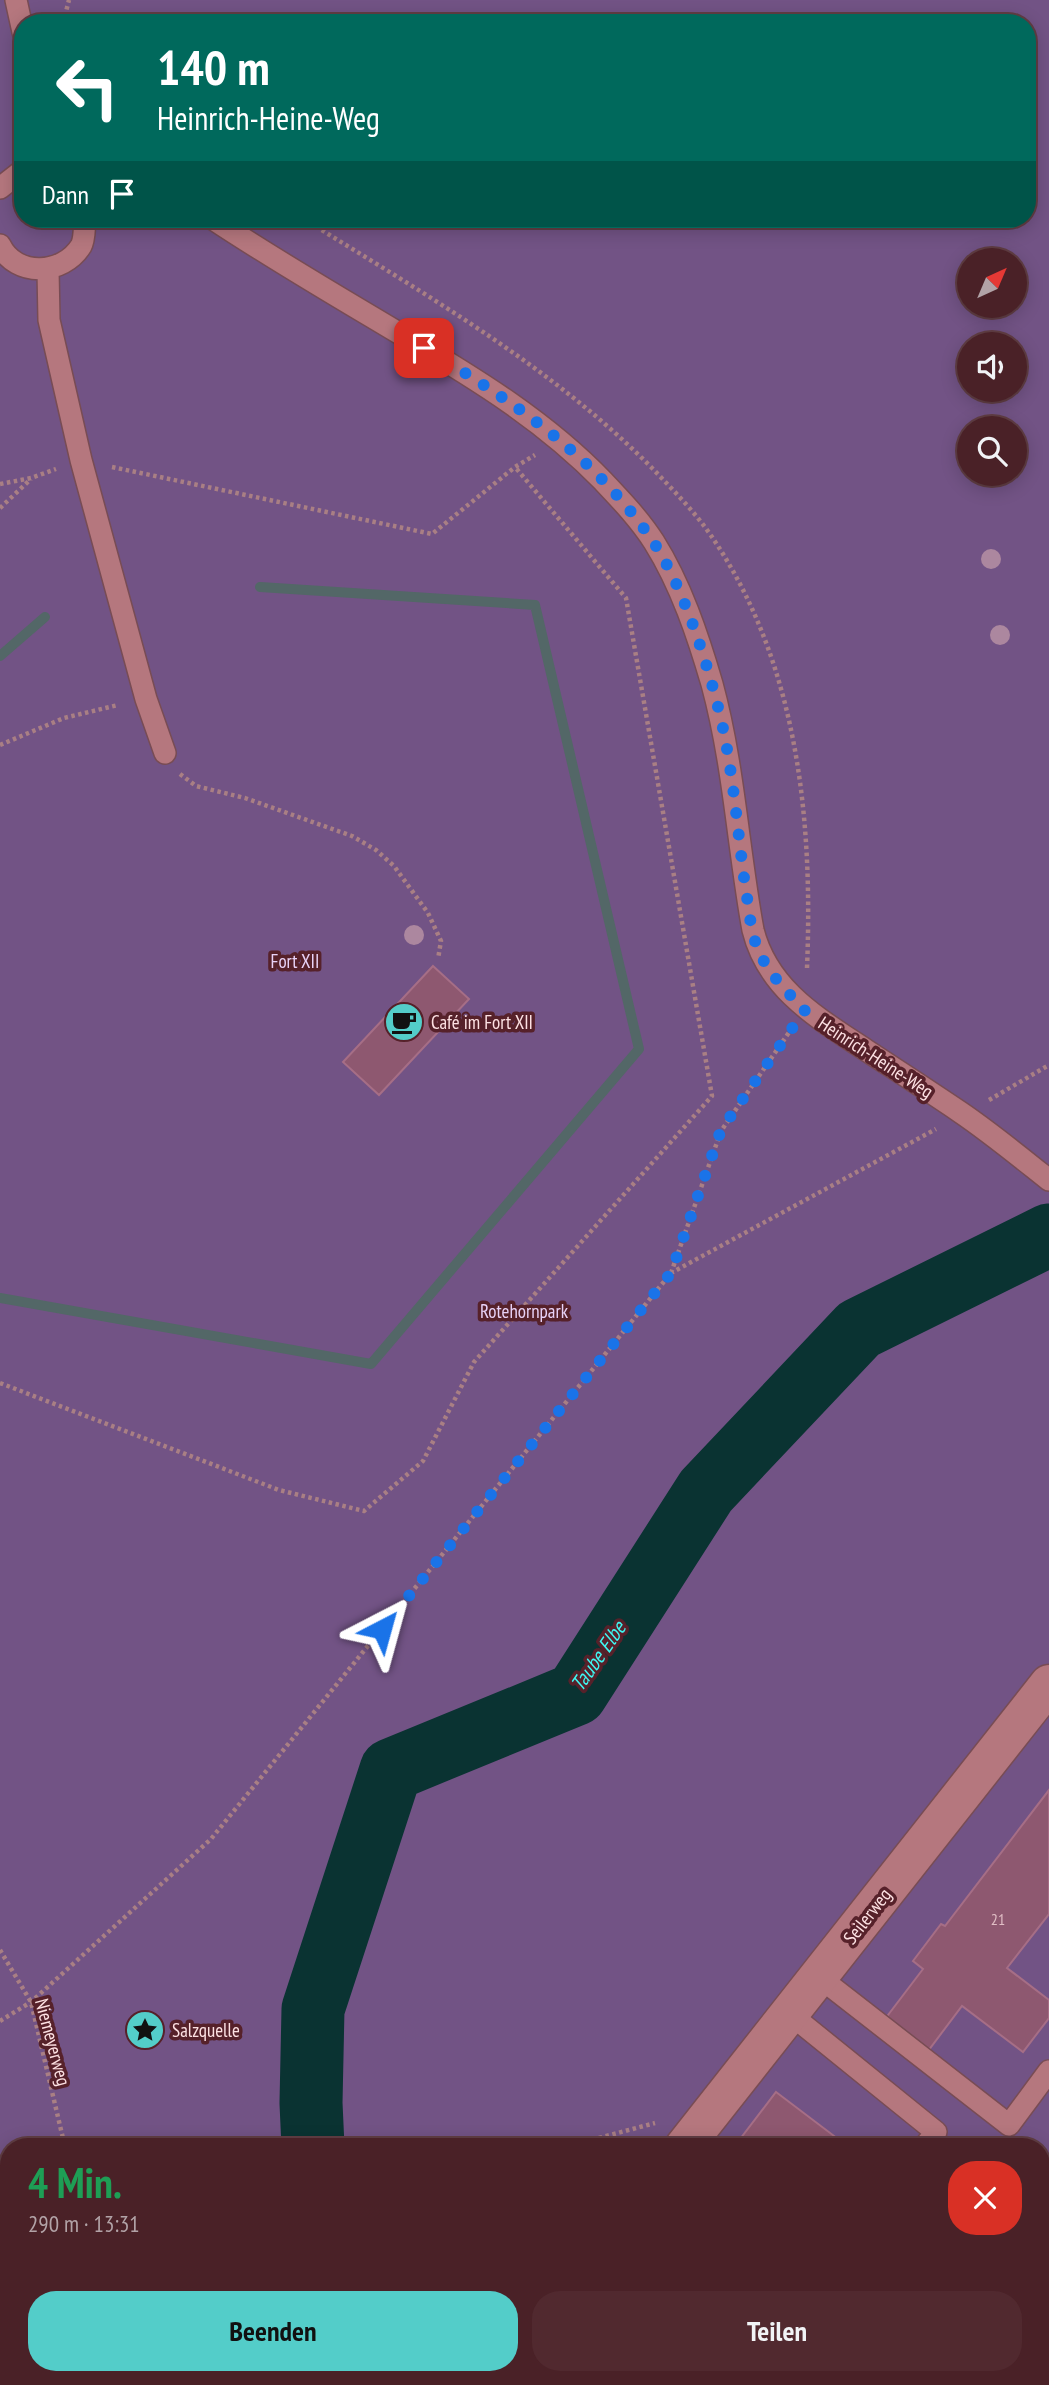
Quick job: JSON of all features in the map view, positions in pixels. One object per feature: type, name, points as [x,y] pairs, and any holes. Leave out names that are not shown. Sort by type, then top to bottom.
[{"type":"street","name":"Seilerweg","points":[[691,2138],[1049,1684]]},
{"type":"lane","points":[[0,188],[14,177]]},
{"type":"lane","points":[[0,245],[4,253],[23,267],[48,270],[71,257],[83,244],[84,228]]},
{"type":"lane","name":"Heinrich-Heine-Weg","points":[[227,228],[461,370],[536,420],[560,439],[619,498],[654,542],[675,582],[711,682],[724,733],[748,903],[758,948],[779,984],[805,1010],[964,1114],[1049,1180]]},
{"type":"lane","points":[[48,270],[50,320],[81,460],[146,699],[165,753]]},
{"type":"lane","points":[[819,1977],[1009,2125],[1049,2071]]},
{"type":"lane","points":[[790,2014],[936,2132],[931,2138]]},
{"type":"path","points":[[0,484],[31,478],[81,460],[432,534],[515,467],[560,439]]},
{"type":"path","points":[[0,1383],[279,1490],[364,1511],[423,1461],[474,1362],[712,1096],[626,598],[515,467]]},
{"type":"path","points":[[0,509],[31,478]]},
{"type":"path","points":[[0,745],[64,719],[102,708]]},
{"type":"path","points":[[165,753],[182,777],[196,786],[246,798],[352,836],[376,850],[394,866],[428,913],[441,941],[438,959]]},
{"type":"path","points":[[0,2021],[31,2002],[211,1839],[671,1273],[721,1130],[805,1010]]},
{"type":"path","points":[[671,1273],[1049,1065]]},
{"type":"path","name":"Niemeyerweg","points":[[0,1950],[31,2002],[63,2138]]},
{"type":"path","points":[[599,2138],[718,2106]]},
{"type":"green space","name":"Rotehornpark","points":[[0,0],[1049,0],[1049,2138],[0,2138]]},
{"type":"building","points":[[433,966],[469,999],[379,1095],[343,1062]]},
{"type":"building","points":[[1049,1790],[1049,1914],[1007,1968],[1049,2000],[1049,2018],[1023,2052],[962,2006],[928,2051],[885,2019],[923,1969],[913,1961],[941,1924],[945,1926]]},
{"type":"building","points":[[776,2092],[837,2138],[741,2138]]},
{"type":"waterway","points":[[0,1298],[371,1364],[639,1049],[535,605],[260,587]]},
{"type":"waterway","points":[[0,656],[45,617]]},
{"type":"waterway","name":"Taube Elbe","points":[[313,2138],[313,2009],[391,1770],[576,1694],[706,1491],[859,1329],[1049,1235]]},
{"type":"place","name":"Café im Fort XII","points":[[404,1022]]},
{"type":"place","name":"Salzquelle","points":[[145,2030]]},
{"type":"route","points":[[382,1629],[671,1273],[721,1130],[805,1010],[779,984],[758,948],[748,903],[724,733],[711,682],[686,607],[654,542],[619,498],[560,439],[499,395],[424,348]]},
{"type":"park label","name":"Fort XII","points":[[295,961]]}]
